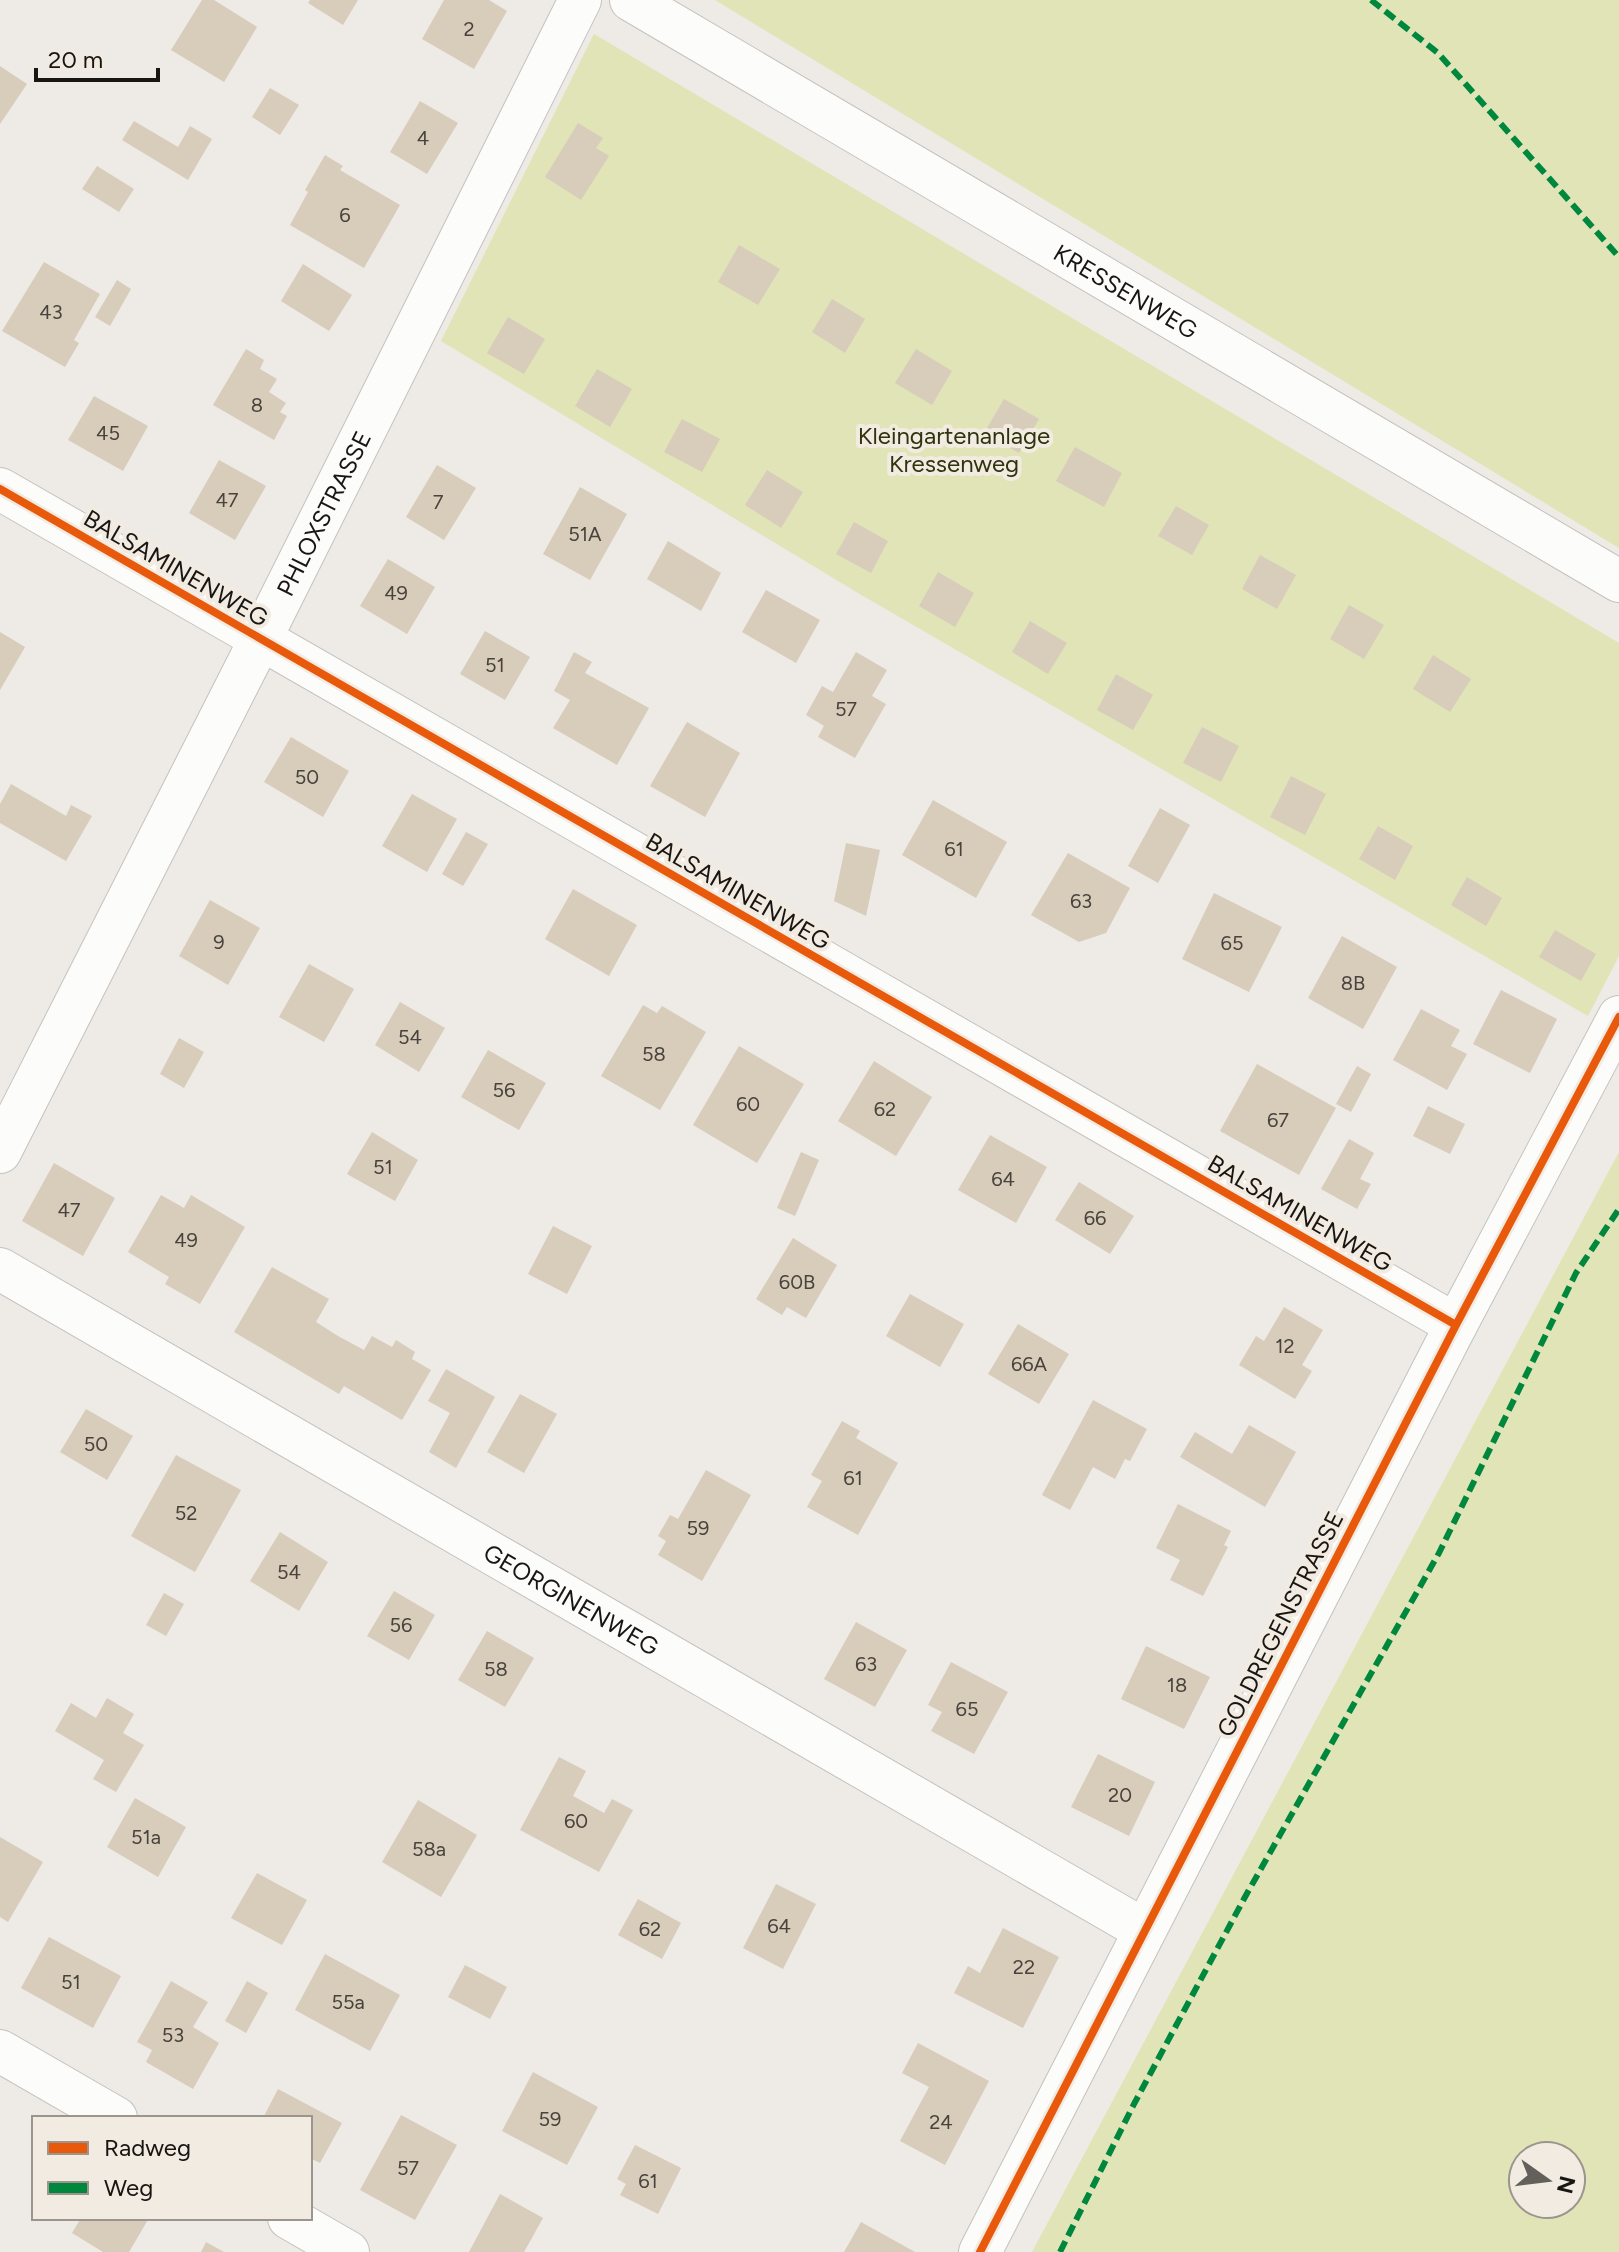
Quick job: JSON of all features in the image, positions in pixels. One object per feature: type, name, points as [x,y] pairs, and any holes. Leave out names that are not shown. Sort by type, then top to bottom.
[{"type":"street","name":"PHLOXSTRASSE","points":[[0,1152],[580,0]]},
{"type":"street","name":"KRESSENWEG","points":[[631,0],[1619,581]]},
{"type":"street","name":"BALSAMINENWEG","points":[[0,489],[1456,1325]]},
{"type":"street","name":"GOLDREGENSTRASSE","points":[[980,2252],[1456,1325],[1619,1017]]},
{"type":"street","name":"GEORGINENWEG","points":[[0,1269],[1144,1930]]},
{"type":"street","points":[[0,2051],[113,2116]]},
{"type":"street","points":[[292,2220],[348,2252]]},
{"type":"green space","points":[[715,0],[1619,0],[1619,548]]},
{"type":"green space","name":"Kleingartenanlage Kressenweg","points":[[594,34],[1619,643],[1619,956],[1588,1016],[858,593],[441,341]]},
{"type":"green space","points":[[1619,1152],[1619,2252],[1032,2252]]},
{"type":"building","points":[[202,0],[214,0],[257,27],[224,82],[171,50]]},
{"type":"building","points":[[310,0],[358,0],[343,25],[308,3]]},
{"type":"building","points":[[444,0],[489,0],[507,11],[474,69],[422,39]]},
{"type":"building","points":[[0,66],[27,84],[0,124]]},
{"type":"building","points":[[270,88],[299,105],[280,135],[252,117]]},
{"type":"building","points":[[420,101],[458,123],[427,174],[390,152]]},
{"type":"building","points":[[134,121],[178,147],[190,126],[212,139],[188,180],[122,140]]},
{"type":"building","points":[[578,123],[603,138],[596,148],[609,156],[581,200],[545,177]]},
{"type":"building","points":[[325,155],[343,166],[340,170],[400,205],[364,268],[290,225]]},
{"type":"building","points":[[97,166],[134,189],[119,212],[82,189]]},
{"type":"building","points":[[739,245],[780,269],[758,305],[718,282]]},
{"type":"building","points":[[44,262],[100,294],[74,340],[79,343],[65,367],[2,331]]},
{"type":"building","points":[[303,264],[352,295],[329,331],[281,301]]},
{"type":"building","points":[[117,280],[131,289],[110,326],[95,317]]},
{"type":"building","points":[[832,299],[865,319],[845,353],[812,332]]},
{"type":"building","points":[[508,317],[545,339],[524,374],[487,353]]},
{"type":"building","points":[[246,349],[264,360],[260,369],[277,379],[269,392],[286,403],[280,412],[287,416],[274,440],[213,405]]},
{"type":"building","points":[[916,349],[952,371],[932,405],[895,383]]},
{"type":"building","points":[[597,369],[632,389],[610,427],[575,406]]},
{"type":"building","points":[[94,396],[148,426],[123,471],[68,440]]},
{"type":"building","points":[[1004,399],[1039,419],[1019,453],[984,433]]},
{"type":"building","points":[[682,419],[720,439],[702,472],[664,452]]},
{"type":"building","points":[[1075,447],[1122,473],[1104,507],[1056,481]]},
{"type":"building","points":[[219,460],[266,486],[235,540],[189,513]]},
{"type":"building","points":[[437,465],[476,488],[444,540],[406,517]]},
{"type":"building","points":[[767,470],[803,492],[781,528],[745,505]]},
{"type":"building","points":[[580,487],[627,514],[590,580],[543,554]]},
{"type":"building","points":[[1176,506],[1209,525],[1192,555],[1158,536]]},
{"type":"building","points":[[854,522],[888,541],[871,573],[836,554]]},
{"type":"building","points":[[668,541],[721,573],[701,611],[647,579]]},
{"type":"building","points":[[1260,555],[1296,575],[1277,609],[1242,589]]},
{"type":"building","points":[[388,559],[435,587],[407,634],[360,606]]},
{"type":"building","points":[[938,572],[974,593],[955,627],[919,606]]},
{"type":"building","points":[[766,590],[820,620],[796,663],[742,632]]},
{"type":"building","points":[[1349,605],[1384,625],[1364,659],[1330,639]]},
{"type":"building","points":[[1030,621],[1067,643],[1048,674],[1012,652]]},
{"type":"building","points":[[485,631],[530,657],[505,700],[460,674]]},
{"type":"building","points":[[0,632],[25,647],[0,690]]},
{"type":"building","points":[[574,652],[592,662],[585,673],[649,708],[617,765],[553,728],[570,700],[554,691]]},
{"type":"building","points":[[856,652],[887,670],[872,696],[886,704],[855,758],[818,737],[824,726],[806,715],[822,686],[833,692]]},
{"type":"building","points":[[1433,655],[1471,679],[1450,712],[1413,689]]},
{"type":"building","points":[[1116,674],[1153,695],[1133,730],[1097,710]]},
{"type":"building","points":[[687,722],[740,753],[705,817],[650,786]]},
{"type":"building","points":[[1202,727],[1239,746],[1221,782],[1183,763]]},
{"type":"building","points":[[291,737],[349,771],[323,817],[264,782]]},
{"type":"building","points":[[1291,776],[1326,794],[1305,835],[1270,817]]},
{"type":"building","points":[[11,784],[66,816],[71,805],[92,816],[66,861],[0,823],[0,804]]},
{"type":"building","points":[[412,794],[457,819],[427,872],[382,846]]},
{"type":"building","points":[[933,800],[1007,842],[976,898],[902,855]]},
{"type":"building","points":[[1160,808],[1190,825],[1158,883],[1128,866]]},
{"type":"building","points":[[1378,826],[1413,846],[1395,880],[1359,859]]},
{"type":"building","points":[[466,832],[488,844],[463,886],[442,874]]},
{"type":"building","points":[[846,843],[880,850],[866,916],[834,901]]},
{"type":"building","points":[[1068,853],[1130,888],[1106,933],[1079,942],[1031,915]]},
{"type":"building","points":[[1467,877],[1502,898],[1486,926],[1451,905]]},
{"type":"building","points":[[573,889],[637,925],[609,976],[545,939]]},
{"type":"building","points":[[1214,893],[1282,927],[1249,992],[1182,959]]},
{"type":"building","points":[[210,900],[260,928],[228,985],[179,956]]},
{"type":"building","points":[[1555,930],[1596,954],[1581,981],[1539,957]]},
{"type":"building","points":[[1342,936],[1397,967],[1363,1029],[1308,998]]},
{"type":"building","points":[[309,964],[354,989],[324,1042],[279,1017]]},
{"type":"building","points":[[1501,990],[1557,1019],[1530,1073],[1473,1044]]},
{"type":"building","points":[[400,1002],[445,1028],[419,1072],[375,1045]]},
{"type":"building","points":[[643,1005],[657,1013],[662,1006],[706,1032],[660,1110],[601,1076]]},
{"type":"building","points":[[1421,1009],[1460,1030],[1451,1046],[1467,1054],[1447,1090],[1393,1060]]},
{"type":"building","points":[[179,1038],[204,1052],[184,1088],[160,1074]]},
{"type":"building","points":[[739,1046],[804,1084],[757,1163],[693,1125]]},
{"type":"building","points":[[488,1050],[546,1083],[519,1130],[461,1097]]},
{"type":"building","points":[[874,1061],[932,1097],[896,1156],[838,1121]]},
{"type":"building","points":[[1257,1064],[1336,1108],[1299,1175],[1220,1131]]},
{"type":"building","points":[[1357,1066],[1371,1074],[1351,1112],[1336,1104]]},
{"type":"building","points":[[1428,1106],[1465,1124],[1450,1154],[1413,1136]]},
{"type":"building","points":[[372,1132],[418,1160],[395,1201],[347,1174]]},
{"type":"building","points":[[990,1135],[1047,1167],[1016,1223],[958,1190]]},
{"type":"building","points":[[1349,1139],[1374,1153],[1360,1179],[1371,1184],[1357,1209],[1321,1189]]},
{"type":"building","points":[[801,1152],[819,1160],[795,1216],[777,1208]]},
{"type":"building","points":[[54,1163],[115,1198],[83,1256],[22,1221]]},
{"type":"building","points":[[1079,1182],[1134,1216],[1110,1254],[1055,1220]]},
{"type":"building","points":[[161,1195],[184,1208],[191,1195],[245,1227],[200,1304],[165,1284],[169,1277],[128,1252]]},
{"type":"building","points":[[553,1226],[592,1246],[567,1294],[528,1274]]},
{"type":"building","points":[[793,1238],[837,1265],[806,1318],[787,1307],[782,1315],[756,1299]]},
{"type":"building","points":[[272,1267],[329,1299],[316,1322],[364,1350],[372,1336],[392,1347],[396,1340],[415,1352],[412,1359],[431,1370],[402,1420],[344,1386],[339,1394],[234,1332]]},
{"type":"building","points":[[910,1294],[964,1324],[940,1367],[886,1336]]},
{"type":"building","points":[[1284,1307],[1323,1330],[1302,1365],[1312,1371],[1295,1399],[1239,1365],[1256,1336],[1264,1341]]},
{"type":"building","points":[[1018,1324],[1069,1354],[1039,1404],[988,1374]]},
{"type":"building","points":[[446,1369],[495,1397],[456,1468],[429,1452],[450,1413],[428,1401]]},
{"type":"building","points":[[520,1394],[557,1414],[524,1473],[487,1452]]},
{"type":"building","points":[[1093,1400],[1147,1429],[1130,1461],[1125,1459],[1115,1479],[1093,1467],[1070,1510],[1042,1495]]},
{"type":"building","points":[[86,1409],[133,1436],[107,1480],[60,1452]]},
{"type":"building","points":[[842,1421],[860,1431],[856,1438],[898,1463],[858,1535],[807,1507],[822,1481],[811,1475]]},
{"type":"building","points":[[1249,1425],[1296,1452],[1265,1507],[1180,1457],[1195,1432],[1232,1454]]},
{"type":"building","points":[[176,1455],[241,1490],[195,1572],[131,1536]]},
{"type":"building","points":[[706,1470],[751,1495],[702,1581],[658,1555],[666,1541],[658,1536],[670,1515],[678,1519]]},
{"type":"building","points":[[1178,1504],[1231,1531],[1224,1545],[1228,1547],[1203,1596],[1170,1580],[1180,1560],[1156,1548]]},
{"type":"building","points":[[280,1532],[328,1562],[299,1611],[250,1581]]},
{"type":"building","points":[[394,1591],[435,1615],[409,1660],[367,1636]]},
{"type":"building","points":[[164,1593],[184,1604],[166,1636],[146,1625]]},
{"type":"building","points":[[856,1622],[907,1650],[875,1707],[824,1679]]},
{"type":"building","points":[[487,1631],[534,1658],[505,1707],[458,1680]]},
{"type":"building","points":[[1146,1646],[1210,1677],[1184,1729],[1121,1699]]},
{"type":"building","points":[[951,1662],[1008,1692],[974,1754],[931,1731],[942,1712],[928,1705]]},
{"type":"building","points":[[107,1698],[134,1714],[123,1733],[144,1745],[116,1792],[93,1779],[104,1760],[55,1731],[71,1703],[96,1718]]},
{"type":"building","points":[[1098,1754],[1155,1782],[1129,1836],[1071,1807]]},
{"type":"building","points":[[559,1757],[586,1771],[573,1796],[604,1813],[612,1799],[633,1810],[599,1872],[520,1830]]},
{"type":"building","points":[[135,1798],[186,1827],[158,1877],[107,1847]]},
{"type":"building","points":[[418,1800],[477,1835],[441,1897],[382,1862]]},
{"type":"building","points":[[0,1837],[43,1862],[8,1922],[0,1917]]},
{"type":"building","points":[[257,1873],[307,1900],[282,1945],[231,1918]]},
{"type":"building","points":[[776,1884],[816,1904],[783,1969],[743,1948]]},
{"type":"building","points":[[638,1899],[681,1923],[662,1959],[618,1935]]},
{"type":"building","points":[[1003,1928],[1059,1957],[1023,2028],[954,1993],[968,1966],[980,1973]]},
{"type":"building","points":[[49,1937],[121,1976],[93,2028],[21,1988]]},
{"type":"building","points":[[325,1954],[400,1995],[370,2051],[295,2010]]},
{"type":"building","points":[[465,1965],[507,1987],[490,2019],[448,1997]]},
{"type":"building","points":[[171,1981],[208,2002],[193,2027],[219,2043],[193,2089],[146,2062],[152,2050],[137,2042]]},
{"type":"building","points":[[247,1981],[268,1993],[246,2033],[225,2021]]},
{"type":"building","points":[[918,2043],[989,2081],[945,2165],[900,2141],[929,2087],[902,2073]]},
{"type":"building","points":[[533,2072],[598,2107],[567,2165],[502,2131]]},
{"type":"building","points":[[278,2089],[342,2123],[320,2163],[312,2159],[312,2116],[264,2116]]},
{"type":"building","points":[[401,2115],[457,2145],[415,2220],[360,2190]]},
{"type":"building","points":[[635,2145],[681,2168],[658,2214],[620,2195],[626,2184],[617,2179]]},
{"type":"building","points":[[500,2194],[543,2218],[524,2252],[469,2252]]},
{"type":"building","points":[[80,2220],[148,2220],[129,2252],[103,2252],[72,2233]]},
{"type":"building","points":[[861,2222],[915,2252],[844,2252]]},
{"type":"building","points":[[206,2242],[224,2252],[201,2252]]},
{"type":"marked path","points":[[1371,0],[1438,53],[1619,257]]},
{"type":"marked path","points":[[1060,2252],[1134,2104],[1245,1897],[1439,1553],[1576,1273],[1619,1209]]},
{"type":"cycle path","points":[[0,489],[1456,1325]]},
{"type":"cycle path","points":[[980,2252],[1456,1325],[1619,1017]]}]
